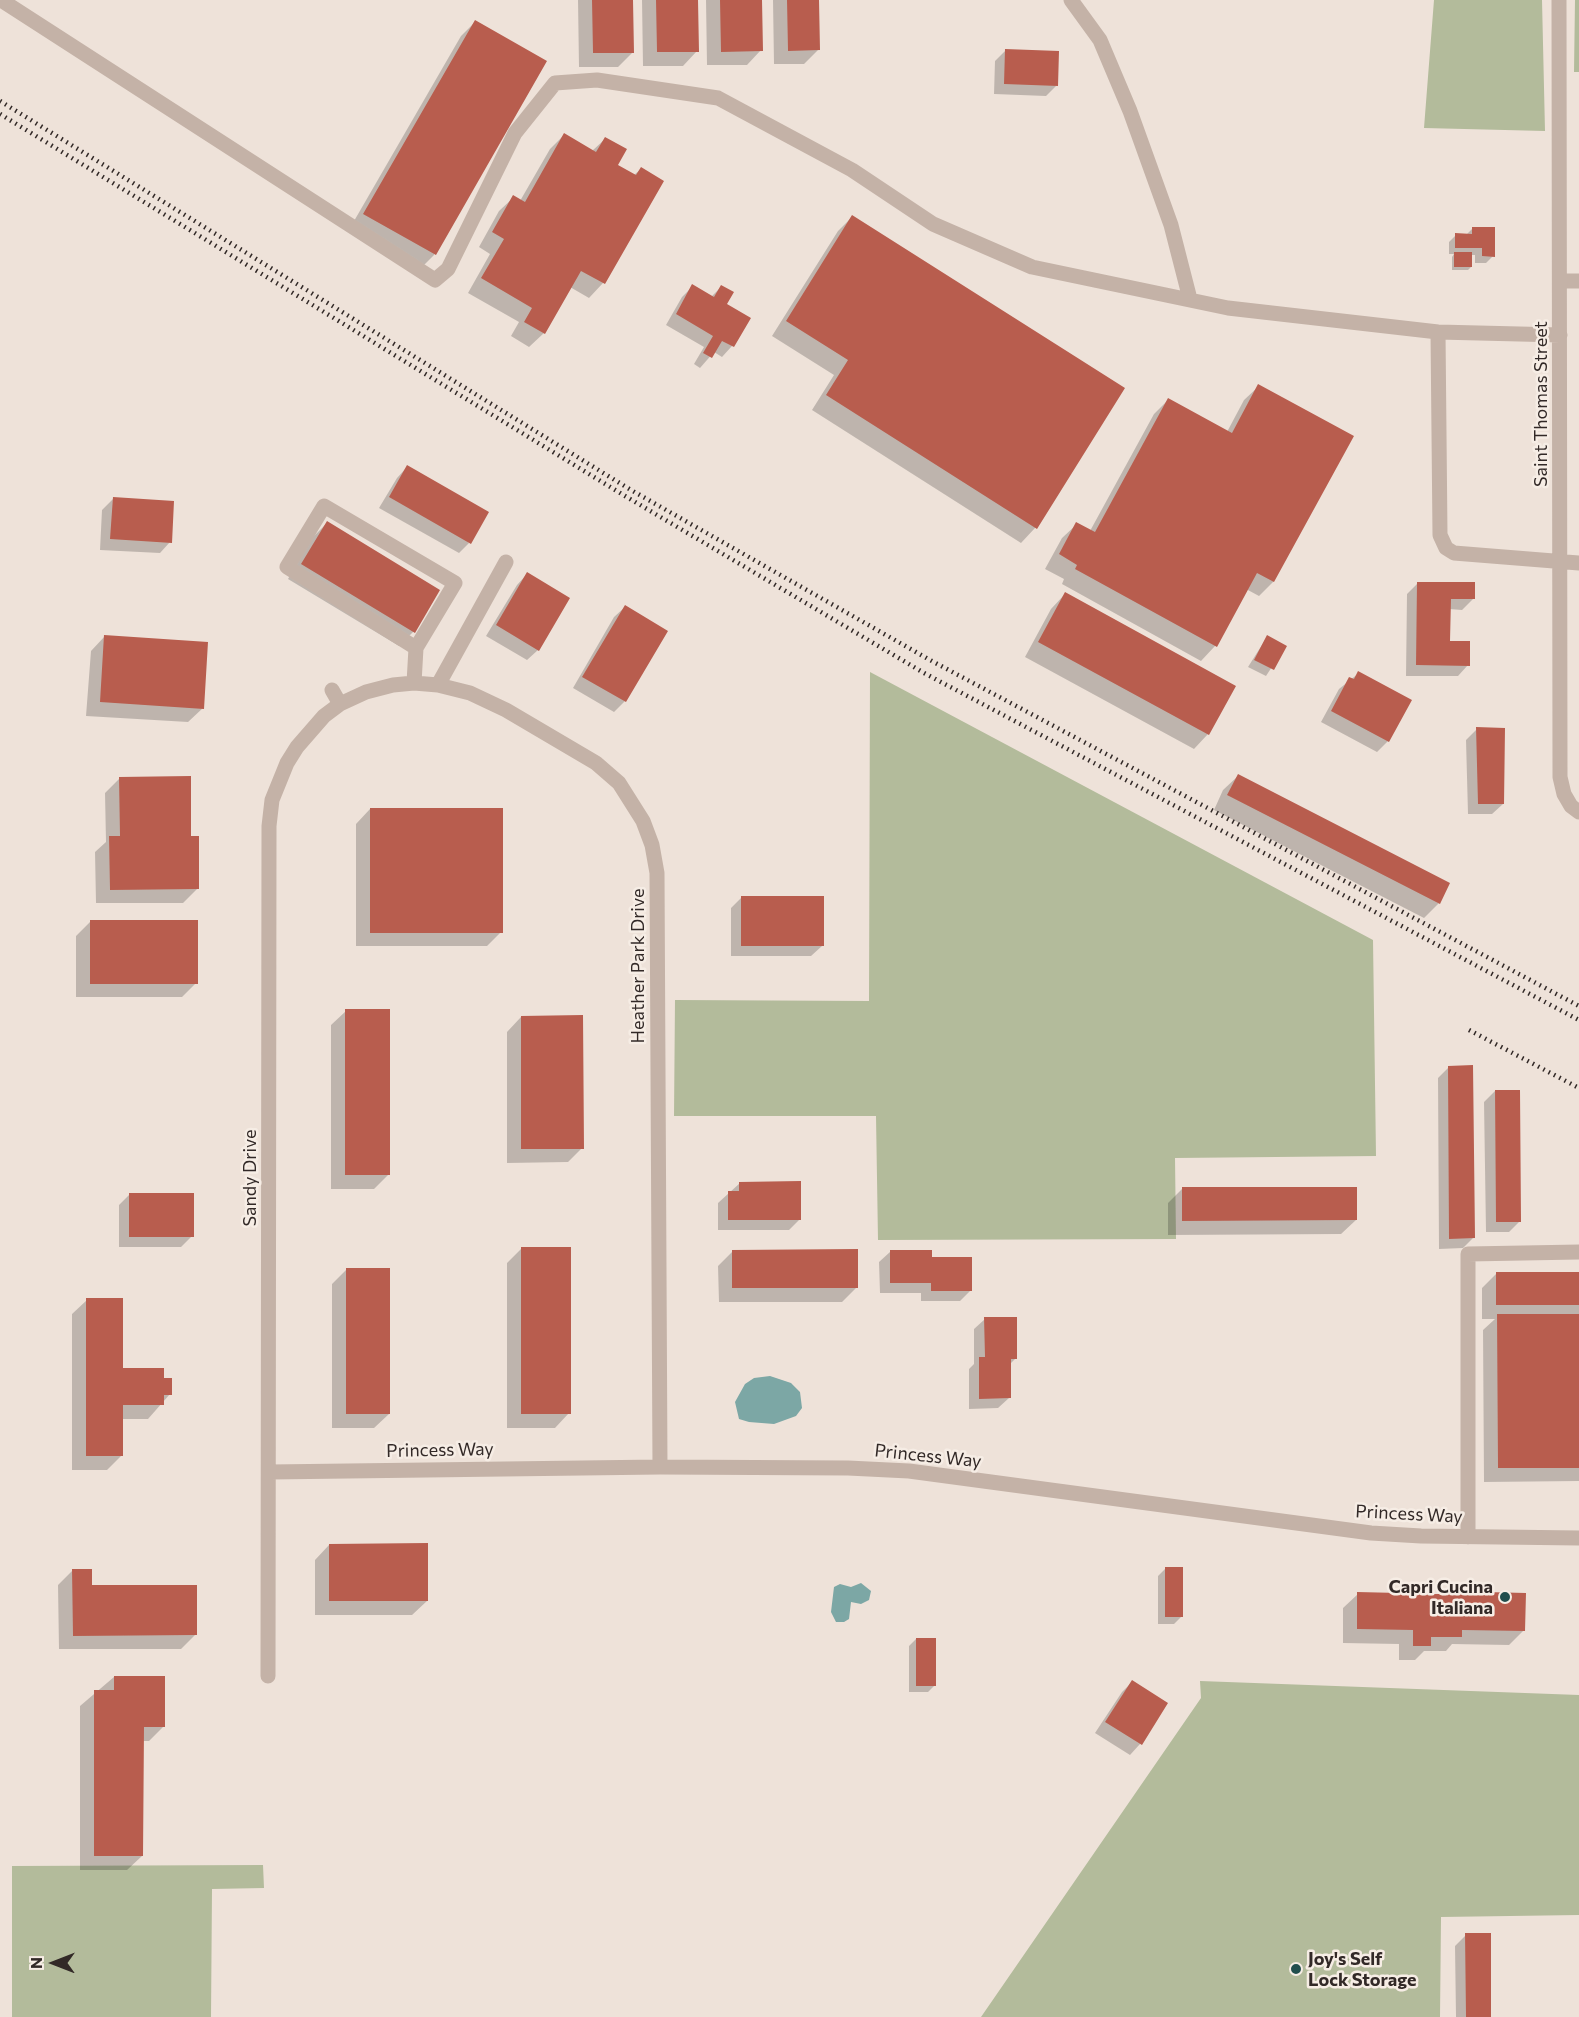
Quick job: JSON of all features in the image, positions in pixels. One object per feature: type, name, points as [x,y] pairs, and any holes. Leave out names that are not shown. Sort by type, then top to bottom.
[{"type":"street","points":[[1,0],[435,279],[448,269],[515,133],[555,83],[597,80],[718,98],[809,146],[933,224],[1032,267],[1228,308],[1438,332],[1560,335]]},
{"type":"street","points":[[1071,0],[1100,40],[1130,111],[1171,225],[1190,299]]},
{"type":"street","name":"Saint Thomas Street","points":[[1559,0],[1560,777],[1564,794],[1575,809]]},
{"type":"street","points":[[1560,281],[1579,281]]},
{"type":"street","points":[[1438,332],[1440,535],[1446,548],[1454,553],[1579,563]]},
{"type":"street","points":[[414,683],[416,648],[455,583],[324,506],[287,567],[416,648]]},
{"type":"street","points":[[438,685],[506,562]]},
{"type":"street","name":"Heather Park Drive","points":[[340,704],[366,692],[393,685],[414,683],[438,685],[470,693],[506,710],[596,763],[619,783],[632,801],[652,845],[657,884],[660,1467]]},
{"type":"street","points":[[332,690],[340,704]]},
{"type":"street","name":"Sandy Drive","points":[[268,1676],[269,826],[272,800],[287,763],[316,724],[340,704]]},
{"type":"street","points":[[1468,1537],[1468,1254],[1579,1252]]},
{"type":"street","name":"Princess Way","points":[[270,1472],[660,1467],[793,1467],[909,1471],[1371,1533],[1579,1538]]},
{"type":"green space","points":[[1434,0],[1542,0],[1545,131],[1424,128]]},
{"type":"green space","points":[[1575,0],[1579,0],[1579,72],[1574,72]]},
{"type":"green space","points":[[870,672],[1373,940],[1376,1156],[1175,1158],[1176,1239],[878,1240],[876,1116],[674,1116],[675,1000],[869,1001]]},
{"type":"green space","points":[[1200,1681],[1579,1695],[1579,1915],[1441,1917],[1440,2017],[981,2017],[1201,1698]]},
{"type":"green space","points":[[263,1865],[264,1888],[212,1889],[211,2017],[12,2017],[12,1866]]},
{"type":"water","points":[[770,1376],[791,1383],[800,1392],[802,1408],[796,1416],[774,1424],[739,1419],[735,1402],[745,1384],[754,1378]]},
{"type":"water","points":[[861,1583],[871,1591],[869,1600],[861,1604],[851,1602],[849,1619],[836,1622],[831,1612],[834,1587],[840,1584],[851,1587]]},
{"type":"building","points":[[592,0],[633,0],[634,53],[593,53]]},
{"type":"building","points":[[656,0],[698,0],[699,52],[657,52]]},
{"type":"building","points":[[720,0],[762,0],[763,51],[721,52]]},
{"type":"building","points":[[787,0],[819,0],[820,50],[788,51]]},
{"type":"building","points":[[475,20],[547,61],[436,255],[363,214]]},
{"type":"building","points":[[1005,49],[1059,51],[1058,86],[1004,84]]},
{"type":"building","points":[[564,133],[596,152],[605,137],[627,149],[618,165],[636,175],[641,167],[664,181],[605,284],[581,271],[545,334],[524,322],[532,308],[481,278],[504,239],[492,232],[513,195],[525,202]]},
{"type":"building","points":[[852,215],[1125,388],[1037,529],[826,395],[848,360],[786,321]]},
{"type":"building","points":[[1472,227],[1495,227],[1495,257],[1482,256],[1482,248],[1455,248],[1455,233],[1472,234]]},
{"type":"building","points":[[1454,252],[1472,252],[1472,267],[1454,267]]},
{"type":"building","points":[[692,284],[714,297],[721,285],[734,292],[727,304],[751,318],[734,347],[722,341],[712,358],[703,353],[713,336],[676,314]]},
{"type":"building","points":[[1258,384],[1354,436],[1274,582],[1257,573],[1217,647],[1075,569],[1077,565],[1059,554],[1076,522],[1095,532],[1168,398],[1232,433]]},
{"type":"building","points":[[407,465],[489,512],[471,544],[389,497]]},
{"type":"building","points":[[113,497],[174,501],[172,543],[110,539]]},
{"type":"building","points":[[327,521],[440,590],[415,633],[301,564]]},
{"type":"building","points":[[527,572],[570,598],[539,651],[496,625]]},
{"type":"building","points":[[1417,582],[1475,582],[1475,599],[1451,599],[1450,641],[1470,641],[1470,666],[1416,665]]},
{"type":"building","points":[[1065,592],[1236,686],[1209,735],[1038,642]]},
{"type":"building","points":[[625,605],[668,631],[626,702],[582,677]]},
{"type":"building","points":[[104,635],[208,642],[204,709],[100,702]]},
{"type":"building","points":[[1267,635],[1287,646],[1274,670],[1254,660]]},
{"type":"building","points":[[1358,671],[1412,700],[1389,742],[1331,711],[1349,677],[1354,679]]},
{"type":"building","points":[[1476,727],[1505,728],[1504,804],[1478,804]]},
{"type":"building","points":[[1238,774],[1450,883],[1440,904],[1227,795]]},
{"type":"building","points":[[191,776],[191,836],[199,836],[199,889],[110,890],[109,836],[120,836],[119,777]]},
{"type":"building","points":[[370,808],[503,808],[503,933],[370,933]]},
{"type":"building","points":[[741,896],[824,896],[824,946],[741,946]]},
{"type":"building","points":[[90,920],[198,920],[198,984],[90,984]]},
{"type":"building","points":[[345,1009],[390,1009],[390,1175],[345,1175]]},
{"type":"building","points":[[583,1015],[584,1149],[521,1149],[521,1016]]},
{"type":"building","points":[[1473,1065],[1475,1238],[1449,1239],[1448,1066]]},
{"type":"building","points":[[1495,1090],[1520,1090],[1521,1222],[1496,1222]]},
{"type":"building","points":[[801,1181],[801,1220],[728,1220],[728,1191],[739,1191],[739,1182]]},
{"type":"building","points":[[1182,1187],[1357,1187],[1357,1220],[1182,1221]]},
{"type":"building","points":[[129,1193],[194,1193],[194,1237],[129,1237]]},
{"type":"building","points":[[521,1247],[571,1247],[571,1414],[521,1414]]},
{"type":"building","points":[[858,1249],[858,1288],[732,1288],[732,1250]]},
{"type":"building","points":[[890,1250],[932,1250],[932,1257],[972,1257],[972,1291],[931,1291],[931,1283],[890,1283]]},
{"type":"building","points":[[346,1268],[390,1268],[390,1414],[346,1414]]},
{"type":"building","points":[[1496,1272],[1579,1272],[1579,1305],[1496,1305]]},
{"type":"building","points":[[86,1298],[123,1298],[123,1368],[164,1368],[164,1378],[172,1378],[172,1395],[164,1395],[164,1405],[123,1405],[123,1456],[86,1456]]},
{"type":"building","points":[[1497,1314],[1579,1314],[1579,1468],[1498,1468]]},
{"type":"building","points":[[984,1317],[1017,1317],[1017,1359],[1011,1359],[1011,1398],[979,1399],[979,1357],[985,1357]]},
{"type":"building","points":[[428,1543],[428,1601],[329,1601],[329,1544]]},
{"type":"building","points":[[1165,1567],[1183,1567],[1183,1617],[1165,1617]]},
{"type":"building","points":[[72,1569],[92,1569],[92,1585],[197,1585],[197,1635],[73,1636]]},
{"type":"building","points":[[1456,1583],[1485,1583],[1485,1592],[1526,1593],[1525,1631],[1462,1630],[1462,1637],[1431,1637],[1431,1646],[1413,1646],[1413,1630],[1357,1629],[1357,1592],[1399,1593],[1399,1588],[1428,1588],[1428,1594],[1455,1594]]},
{"type":"building","points":[[916,1638],[936,1638],[936,1686],[916,1686]]},
{"type":"building","points":[[114,1676],[165,1676],[165,1727],[144,1727],[143,1856],[94,1856],[94,1690],[114,1690]]},
{"type":"building","points":[[1132,1680],[1168,1703],[1142,1745],[1105,1722]]},
{"type":"building","points":[[1465,1933],[1491,1933],[1491,2017],[1466,2017]]},
{"type":"railway","points":[[0,101],[631,490],[930,660],[1579,1006]]},
{"type":"railway","points":[[0,114],[625,496],[924,673],[1579,1020]]},
{"type":"railway","points":[[1469,1030],[1579,1088]]},
{"type":"place","name":"Capri Cucina Italiana","points":[[1505,1597]]},
{"type":"place","name":"Joy's Self Lock Storage","points":[[1296,1969]]}]
